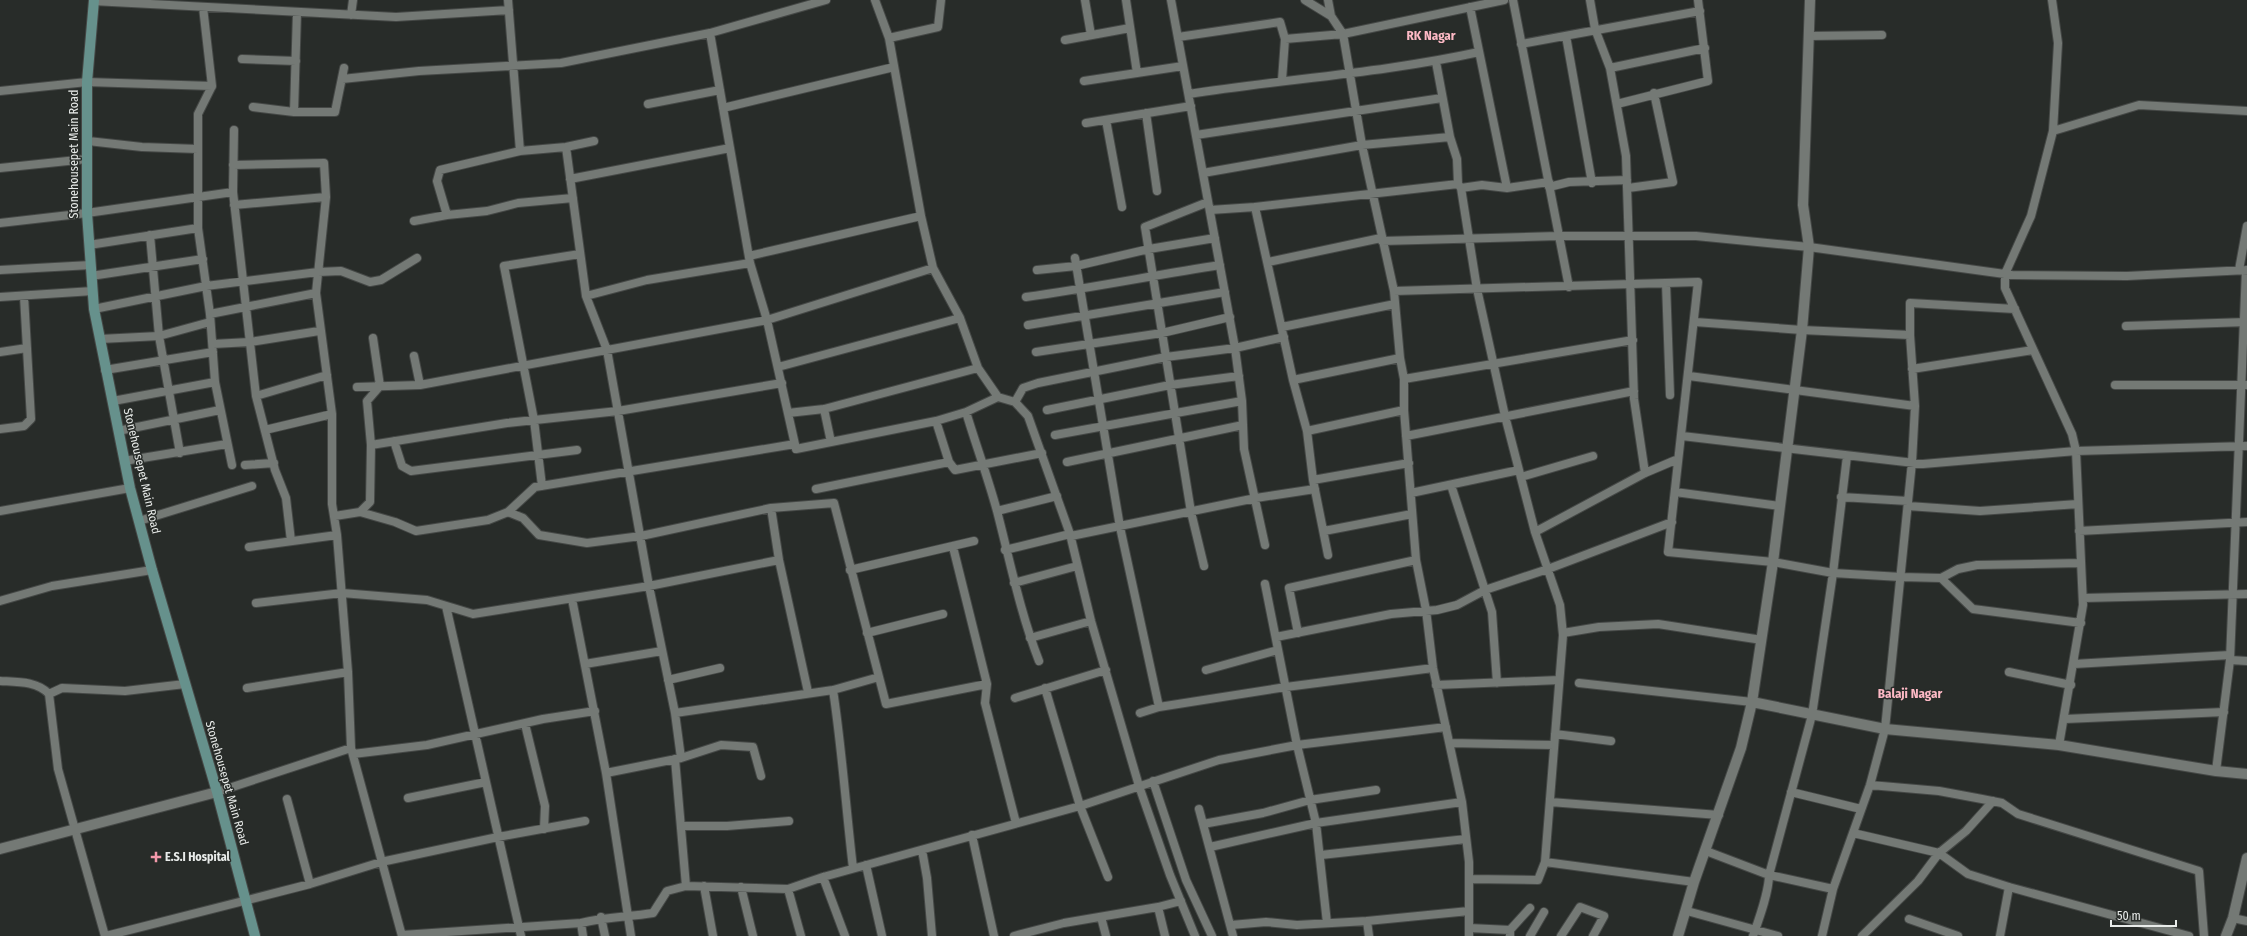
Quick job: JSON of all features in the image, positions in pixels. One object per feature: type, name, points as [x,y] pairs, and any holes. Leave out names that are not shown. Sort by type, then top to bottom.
[{"type":"main road","name":"Stonehousepet Main Road","points":[[94,0],[87,82],[87,213],[94,309],[130,488],[152,570],[217,792],[255,936]]},
{"type":"street","points":[[94,0],[396,17],[509,10]]},
{"type":"street","points":[[351,15],[353,0]]},
{"type":"street","points":[[508,0],[520,151]]},
{"type":"street","points":[[342,79],[418,71],[561,63],[710,33],[826,0]]},
{"type":"street","points":[[875,0],[889,38],[921,216],[933,268],[960,318],[978,368],[998,397],[1015,402],[1028,416],[1071,535],[1091,621],[1139,786],[1170,875],[1195,936]]},
{"type":"street","points":[[889,38],[938,27],[941,0]]},
{"type":"street","points":[[1085,0],[1092,35]]},
{"type":"street","points":[[1126,0],[1138,73]]},
{"type":"street","points":[[1171,0],[1230,317],[1242,400],[1244,449],[1256,498],[1265,545]]},
{"type":"street","points":[[1305,0],[1331,16]]},
{"type":"street","points":[[1328,0],[1331,16],[1343,34],[1362,145],[1381,240],[1394,291],[1400,358],[1404,379],[1404,410],[1416,560],[1426,610],[1436,685],[1462,802],[1470,879],[1469,932],[1510,933],[1530,908]]},
{"type":"street","points":[[1285,40],[1343,34],[1504,0]]},
{"type":"street","points":[[1513,0],[1569,286]]},
{"type":"street","points":[[1590,0],[1595,29],[1610,68],[1626,156],[1634,391],[1645,473]]},
{"type":"street","points":[[1617,104],[1654,93],[1708,81],[1698,0]]},
{"type":"street","points":[[1678,936],[1687,911],[1694,882],[1719,815],[1752,702],[1773,562],[1793,391],[1802,330],[1809,248],[1803,205],[1810,0]]},
{"type":"street","points":[[2052,0],[2058,43],[2053,131],[2031,216],[2005,274],[2005,288],[2072,434],[2076,451],[2083,598],[2071,684],[2060,745]]},
{"type":"street","points":[[203,7],[212,86],[198,114],[198,228],[210,318],[215,382],[232,465]]},
{"type":"street","points":[[1470,7],[1507,188]]},
{"type":"street","points":[[1522,44],[1595,29],[1700,11]]},
{"type":"street","points":[[294,112],[297,12]]},
{"type":"street","points":[[1178,37],[1280,22],[1285,40],[1282,80]]},
{"type":"street","points":[[1065,40],[1130,28]]},
{"type":"street","points":[[710,33],[749,260],[767,320],[796,449],[936,421],[966,412],[998,397]]},
{"type":"street","points":[[1809,36],[1882,35]]},
{"type":"street","points":[[1566,36],[1592,183]]},
{"type":"street","points":[[1610,68],[1705,48]]},
{"type":"street","points":[[1189,94],[1282,80],[1436,62],[1479,52]]},
{"type":"street","points":[[242,59],[296,61]]},
{"type":"street","points":[[1436,62],[1450,137],[1457,159],[1468,239],[1477,289],[1505,416],[1535,532],[1560,605],[1562,632],[1545,862],[1538,880],[1470,879]]},
{"type":"street","points":[[1084,81],[1183,66]]},
{"type":"street","points":[[724,108],[894,67]]},
{"type":"street","points":[[253,107],[294,112],[335,112],[344,68]]},
{"type":"street","points":[[0,91],[87,82],[212,86]]},
{"type":"street","points":[[648,104],[720,90]]},
{"type":"street","points":[[1204,566],[1191,512],[1178,438],[1145,227],[1209,206],[1255,207],[1372,193],[1460,186],[1482,185],[1507,188],[1569,182],[1627,184],[1673,182],[1654,93]]},
{"type":"street","points":[[1196,135],[1442,98]]},
{"type":"street","points":[[2053,131],[2139,105],[2247,111]]},
{"type":"street","points":[[1086,123],[1191,106]]},
{"type":"street","points":[[1146,113],[1157,191]]},
{"type":"street","points":[[1106,120],[1122,207]]},
{"type":"street","points":[[234,130],[234,205],[256,396],[274,463],[286,498],[291,541]]},
{"type":"street","points":[[1203,173],[1362,145],[1450,137]]},
{"type":"street","points":[[88,141],[142,147],[198,149]]},
{"type":"street","points":[[447,215],[437,181],[440,170],[520,151],[566,147],[594,141]]},
{"type":"street","points":[[566,147],[586,296],[607,350],[642,536],[649,586],[675,713],[686,886]]},
{"type":"street","points":[[570,179],[730,148]]},
{"type":"street","points":[[0,168],[87,159]]},
{"type":"street","points":[[233,164],[324,163],[326,197],[316,293],[319,331],[332,414],[332,504],[335,516],[342,593],[352,751],[402,935],[456,933],[518,926],[581,922],[601,917],[627,917],[654,913],[667,891],[686,886],[788,889],[853,868],[1080,806],[1219,760],[1297,745],[1446,727]]},
{"type":"street","points":[[0,223],[87,213],[233,192]]},
{"type":"street","points":[[234,205],[326,197]]},
{"type":"street","points":[[414,221],[447,215],[487,211],[518,203],[573,198]]},
{"type":"street","points":[[1255,207],[1293,380],[1307,431],[1313,480],[1328,555]]},
{"type":"street","points":[[586,296],[647,280],[749,260],[921,216]]},
{"type":"street","points":[[2216,771],[2230,658],[2235,522],[2243,446],[2245,321],[2244,270],[2247,226]]},
{"type":"street","points":[[89,245],[198,228]]},
{"type":"street","points":[[150,235],[159,336],[172,420],[180,453]]},
{"type":"street","points":[[1268,262],[1381,240],[1558,236],[1696,236],[1809,248],[2005,274],[2127,276],[2244,270]]},
{"type":"street","points":[[1037,270],[1149,248],[1215,238]]},
{"type":"street","points":[[542,486],[534,420],[504,266],[580,254]]},
{"type":"street","points":[[94,309],[155,298],[206,286],[318,272],[341,271],[370,282],[381,280],[417,258]]},
{"type":"street","points":[[91,276],[203,259]]},
{"type":"street","points":[[1075,262],[1106,453],[1120,527],[1159,707]]},
{"type":"street","points":[[0,270],[91,265]]},
{"type":"street","points":[[1026,297],[1080,290],[1153,275],[1220,265]]},
{"type":"street","points":[[357,387],[420,385],[767,320],[933,268]]},
{"type":"street","points":[[1394,291],[1698,282],[1695,322],[1668,552],[1773,562],[1833,573],[1901,578],[1941,578],[1958,569],[1977,565],[2081,562]]},
{"type":"street","points":[[1666,283],[1670,394]]},
{"type":"street","points":[[0,298],[93,291]]},
{"type":"street","points":[[1028,325],[1157,302],[1225,292]]},
{"type":"street","points":[[100,340],[159,336],[245,307],[316,293]]},
{"type":"street","points":[[0,429],[24,426],[31,419],[24,296]]},
{"type":"street","points":[[1282,327],[1394,304]]},
{"type":"street","points":[[1822,936],[1833,889],[1870,785],[1885,729],[1912,462],[1915,406],[1910,335],[1910,304],[2015,309]]},
{"type":"street","points":[[1036,352],[1162,332],[1230,317]]},
{"type":"street","points":[[778,367],[960,318]]},
{"type":"street","points":[[2126,326],[2245,321]]},
{"type":"street","points":[[1695,322],[1802,330],[1910,335]]},
{"type":"street","points":[[106,370],[163,360],[213,348],[319,331]]},
{"type":"street","points":[[1015,402],[1023,388],[1166,357],[1235,348],[1284,336]]},
{"type":"street","points":[[360,512],[370,502],[371,445],[368,400],[380,386],[373,338]]},
{"type":"street","points":[[1404,379],[1494,365],[1633,340]]},
{"type":"street","points":[[0,352],[27,348]]},
{"type":"street","points":[[1912,368],[2033,350]]},
{"type":"street","points":[[414,356],[420,385]]},
{"type":"street","points":[[1293,380],[1400,358]]},
{"type":"street","points":[[788,413],[824,409],[978,368]]},
{"type":"street","points":[[256,396],[327,375]]},
{"type":"street","points":[[1047,410],[1170,385],[1239,376]]},
{"type":"street","points":[[1689,376],[1915,406]]},
{"type":"street","points":[[113,401],[168,392],[215,382]]},
{"type":"street","points":[[371,445],[534,420],[618,411],[782,383]]},
{"type":"street","points":[[2115,385],[2244,384]]},
{"type":"street","points":[[1406,436],[1634,391]]},
{"type":"street","points":[[1055,435],[1242,400]]},
{"type":"street","points":[[824,409],[831,442]]},
{"type":"street","points":[[118,431],[220,410]]},
{"type":"street","points":[[1307,431],[1404,410]]},
{"type":"street","points":[[966,412],[996,510],[1005,550],[1030,638],[1039,660]]},
{"type":"street","points":[[265,430],[332,414]]},
{"type":"street","points":[[936,421],[949,462],[955,470],[1042,453]]},
{"type":"street","points":[[1066,462],[1243,425]]},
{"type":"street","points":[[1682,436],[1847,456],[1937,464],[2076,451],[2243,446]]},
{"type":"street","points":[[394,441],[402,466],[411,471],[577,450]]},
{"type":"street","points":[[124,462],[227,444]]},
{"type":"street","points":[[335,516],[360,512],[395,522],[416,531],[488,520],[508,512],[535,487],[795,444]]},
{"type":"street","points":[[1411,493],[1520,474],[1593,456]]},
{"type":"street","points":[[1754,933],[1763,901],[1769,888],[1769,875],[1812,715],[1833,573],[1847,456]]},
{"type":"street","points":[[1535,532],[1645,473],[1678,459]]},
{"type":"street","points":[[816,489],[949,462]]},
{"type":"street","points":[[245,465],[274,463]]},
{"type":"street","points":[[1313,480],[1409,463]]},
{"type":"street","points":[[1451,485],[1492,612],[1497,658],[1497,683]]},
{"type":"street","points":[[139,521],[252,486]]},
{"type":"street","points":[[0,511],[130,488]]},
{"type":"street","points":[[1005,550],[1071,535],[1120,527],[1256,498],[1315,489]]},
{"type":"street","points":[[1675,492],[1780,506]]},
{"type":"street","points":[[996,510],[1058,496]]},
{"type":"street","points":[[1841,498],[1908,503],[1980,511],[2078,504]]},
{"type":"street","points":[[508,512],[523,518],[539,535],[587,543],[642,536],[771,508],[834,503],[850,570],[886,704],[987,684]]},
{"type":"street","points":[[771,508],[779,560],[808,692]]},
{"type":"street","points":[[1324,531],[1412,514]]},
{"type":"street","points":[[1276,637],[1391,614],[1457,605],[1485,590],[1548,569],[1672,522]]},
{"type":"street","points":[[2079,531],[2247,522]]},
{"type":"street","points":[[249,547],[337,535]]},
{"type":"street","points":[[850,570],[974,541]]},
{"type":"street","points":[[953,546],[987,684],[985,704],[1016,823]]},
{"type":"street","points":[[256,603],[342,593],[427,600],[473,614],[649,586],[779,560]]},
{"type":"street","points":[[1298,633],[1289,588],[1416,560]]},
{"type":"street","points":[[1014,583],[1078,566]]},
{"type":"street","points":[[0,601],[52,586],[152,570]]},
{"type":"street","points":[[1941,578],[1973,609],[2080,623]]},
{"type":"street","points":[[1265,584],[1297,745],[1316,823],[1321,855],[1327,923]]},
{"type":"street","points":[[2083,598],[2247,594]]},
{"type":"street","points":[[572,599],[606,773],[631,936]]},
{"type":"street","points":[[446,606],[521,936]]},
{"type":"street","points":[[867,633],[943,614]]},
{"type":"street","points":[[1030,638],[1091,621]]},
{"type":"street","points":[[1562,632],[1599,627],[1658,624],[1762,640]]},
{"type":"street","points":[[1206,670],[1278,650]]},
{"type":"street","points":[[585,664],[662,651]]},
{"type":"street","points":[[2074,664],[2230,658],[2247,661]]},
{"type":"street","points":[[668,680],[720,668]]},
{"type":"street","points":[[1140,713],[1159,707],[1286,687],[1433,668]]},
{"type":"street","points":[[1015,698],[1106,670]]},
{"type":"street","points":[[247,688],[348,672]]},
{"type":"street","points":[[2009,672],[2071,684]]},
{"type":"street","points":[[675,713],[808,692],[832,690],[879,677]]},
{"type":"street","points":[[1436,685],[1559,680]]},
{"type":"street","points":[[0,681],[35,685],[44,688],[49,694],[58,769],[106,936],[310,884],[381,862],[498,836],[585,822]]},
{"type":"street","points":[[1579,683],[1752,702],[1885,729],[2060,745],[2216,771],[2247,774]]},
{"type":"street","points":[[49,694],[62,688],[125,691],[186,684]]},
{"type":"street","points":[[1045,688],[1080,806],[1108,877]]},
{"type":"street","points":[[832,690],[842,754],[843,791],[853,868]]},
{"type":"street","points":[[0,849],[217,792],[352,751],[427,745],[595,711]]},
{"type":"street","points":[[2065,718],[2224,712]]},
{"type":"street","points":[[525,724],[544,806],[544,828]]},
{"type":"street","points":[[1555,734],[1611,741]]},
{"type":"street","points":[[1450,743],[1554,745]]},
{"type":"street","points":[[606,773],[678,758],[721,745],[753,747],[761,776]]},
{"type":"street","points":[[1153,781],[1186,880],[1212,936]]},
{"type":"street","points":[[408,798],[486,782]]},
{"type":"street","points":[[1870,785],[1939,791],[2002,803],[2018,814],[2199,871],[2204,936]]},
{"type":"street","points":[[1203,824],[1263,813],[1310,800],[1376,790]]},
{"type":"street","points":[[1792,792],[1862,809]]},
{"type":"street","points":[[286,799],[310,884]]},
{"type":"street","points":[[1862,936],[1918,881],[1939,853],[1966,831],[1993,801]]},
{"type":"street","points":[[1210,847],[1316,823],[1462,802]]},
{"type":"street","points":[[1550,802],[1719,815]]},
{"type":"street","points":[[1198,809],[1210,847],[1233,936]]},
{"type":"street","points":[[681,826],[727,826],[789,821]]},
{"type":"street","points":[[1853,833],[1939,853],[1968,874],[2008,887],[2189,936]]},
{"type":"street","points":[[972,835],[994,936]]},
{"type":"street","points":[[1321,855],[1466,839]]},
{"type":"street","points":[[922,850],[927,878],[932,936]]},
{"type":"street","points":[[1706,851],[1769,875],[1833,889]]},
{"type":"street","points":[[2226,936],[2233,918],[2247,858]]},
{"type":"street","points":[[1545,862],[1694,882]]},
{"type":"street","points":[[866,865],[882,936]]},
{"type":"street","points":[[823,877],[845,936]]},
{"type":"street","points":[[704,886],[713,936]]},
{"type":"street","points":[[741,887],[753,936]]},
{"type":"street","points":[[2000,936],[2008,887]]},
{"type":"street","points":[[788,889],[801,936]]},
{"type":"street","points":[[1014,936],[1064,923],[1158,908],[1181,901]]},
{"type":"street","points":[[1561,936],[1580,907],[1604,916],[1593,936]]},
{"type":"street","points":[[1158,908],[1165,936]]},
{"type":"street","points":[[1231,924],[1266,922],[1297,925],[1368,921],[1469,911]]},
{"type":"street","points":[[1687,911],[1754,933],[1778,936]]},
{"type":"street","points":[[1530,936],[1544,912]]},
{"type":"street","points":[[601,917],[605,936]]},
{"type":"street","points":[[1101,917],[1106,936]]},
{"type":"street","points":[[2233,918],[2247,921]]},
{"type":"street","points":[[1909,919],[1958,936]]},
{"type":"street","points":[[1368,921],[1369,936]]},
{"type":"street","points":[[581,922],[583,936]]},
{"type":"place","name":"E.S.I Hospital","points":[[156,857]]},
{"type":"district","name":"RK Nagar","points":[[1431,35]]},
{"type":"district","name":"Balaji Nagar","points":[[1910,693]]}]
